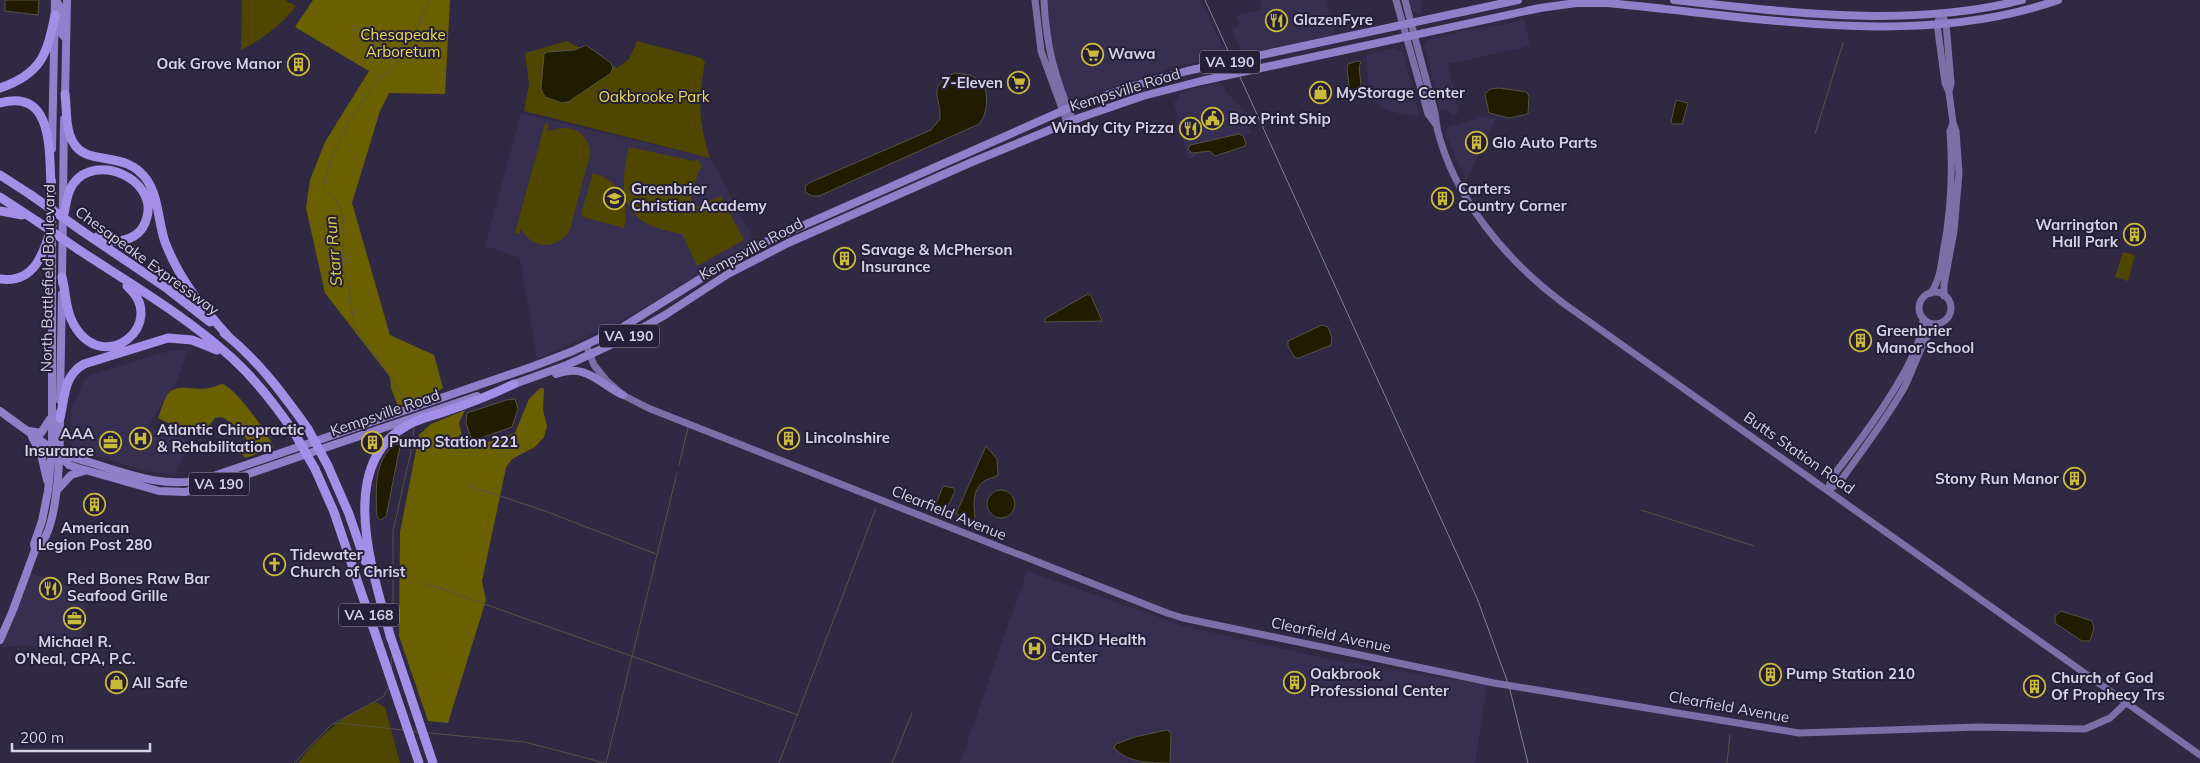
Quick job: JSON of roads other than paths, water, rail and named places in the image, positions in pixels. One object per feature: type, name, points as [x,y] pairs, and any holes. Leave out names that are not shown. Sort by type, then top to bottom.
[{"type":"highway","points":[[0,88],[27,76],[43,58],[51,38],[55,15]]},
{"type":"highway","points":[[65,94],[68,122],[74,144],[90,156],[126,162],[146,178],[152,189],[165,240],[176,268],[198,302],[228,336]]},
{"type":"highway","points":[[0,103],[21,101],[35,107],[41,114],[46,125],[52,186]]},
{"type":"highway","points":[[64,214],[72,185],[91,172],[104,171],[129,177],[143,191],[148,210],[146,222],[139,232],[127,239],[116,242],[103,240],[82,230]]},
{"type":"highway","name":"Chesapeake Expressway","points":[[0,175],[164,286],[228,336],[267,375],[308,429],[328,466],[349,514],[433,763]]},
{"type":"highway","name":"Chesapeake Expressway","points":[[0,197],[187,322],[237,363],[266,394],[295,434],[315,469],[334,512],[418,763]]},
{"type":"highway","points":[[0,211],[17,213],[37,222]]},
{"type":"highway","points":[[0,279],[19,278],[31,271],[44,254],[52,226]]},
{"type":"highway","points":[[62,277],[68,312],[81,334],[90,342],[114,347],[134,335],[140,318],[139,302],[131,290],[100,263]]},
{"type":"highway","points":[[56,417],[68,381],[75,370],[87,362],[142,345],[168,338],[192,340],[216,350],[237,363]]},
{"type":"highway","points":[[391,639],[367,547],[366,498],[369,478],[375,461],[390,438],[410,424],[494,394],[514,384]]},
{"type":"main road","name":"North Battlefield Boulevard","points":[[35,550],[41,546],[57,491],[59,454],[56,417],[52,226],[55,0]]},
{"type":"main road","points":[[55,0],[60,7],[61,33],[66,39]]},
{"type":"main road","name":"North Battlefield Boulevard","points":[[0,640],[35,550],[34,544],[44,514],[48,491],[56,417],[64,214],[67,0]]},
{"type":"main road","name":"Kempsville Road","points":[[59,454],[161,482],[189,483],[213,476],[534,366],[586,345],[644,315],[716,269],[761,244],[1065,110],[1122,90],[1187,71],[1518,0]]},
{"type":"main road","points":[[1674,0],[1812,13],[1897,15],[1941,13],[1998,6],[2022,0]]},
{"type":"main road","name":"Kempsville Road","points":[[59,454],[69,465],[152,489],[185,492],[210,487],[529,379],[589,355],[643,328],[728,274],[773,250],[1070,121],[1143,96],[1184,85],[1540,8],[1587,3],[1808,23],[1942,24],[2012,14],[2058,0]]},
{"type":"main road","points":[[529,379],[568,370],[578,371],[592,375],[606,387],[623,395]]},
{"type":"main road","name":"VA 190","points":[[0,411],[59,454]]},
{"type":"main road","points":[[28,432],[41,433],[56,417]]},
{"type":"main road","points":[[331,446],[337,440],[357,432],[361,426]]},
{"type":"main road","points":[[28,432],[42,458],[48,491]]},
{"type":"main road","points":[[57,491],[71,475],[85,470]]},
{"type":"street","points":[[1035,0],[1041,51],[1070,121]]},
{"type":"street","points":[[1044,0],[1047,41],[1065,110]]},
{"type":"street","name":"Butts Station Road","points":[[1396,0],[1428,114],[1437,126]]},
{"type":"street","name":"Butts Station Road","points":[[1405,0],[1437,126],[1449,163],[1474,209],[1503,248],[1535,281],[1563,303],[2200,755]]},
{"type":"street","points":[[1828,490],[1839,483],[1887,414],[1912,372],[1930,332],[1937,324],[1945,320],[1950,312],[1949,303],[1944,296],[1944,285],[1954,232],[1958,193],[1956,131],[1953,123],[1949,92],[1945,83],[1941,13]]},
{"type":"street","points":[[1828,490],[1832,477],[1881,410],[1921,335],[1922,318],[1919,310],[1920,303],[1938,284],[1948,230],[1952,191],[1950,131],[1953,123]]},
{"type":"street","points":[[1931,293],[1944,296]]},
{"type":"street","points":[[1922,318],[1929,323],[1937,324]]},
{"type":"street","name":"Clearfield Avenue","points":[[586,345],[589,355],[600,373],[623,395],[662,414],[1167,614],[1494,683],[1789,732],[1978,727],[2085,729],[2110,718],[2127,702]]},
{"type":"waterway","name":"Starr Run","points":[[406,402],[384,367],[359,334],[354,323],[349,289],[342,267],[344,231],[341,208],[333,196],[323,188],[338,144],[362,102],[380,77],[389,71],[404,54],[416,32],[429,0]]},
{"type":"waterway","points":[[1815,134],[1843,43]]},
{"type":"waterway","points":[[393,633],[393,531],[412,447],[414,428]]},
{"type":"waterway","points":[[679,465],[688,428]]},
{"type":"waterway","points":[[606,763],[677,473]]},
{"type":"waterway","points":[[467,485],[545,511],[656,554]]},
{"type":"waterway","points":[[779,763],[876,508]]},
{"type":"waterway","points":[[1641,510],[1754,546]]},
{"type":"waterway","points":[[425,583],[798,715]]},
{"type":"waterway","points":[[391,669],[392,656]]},
{"type":"waterway","points":[[294,763],[331,725],[383,697],[389,687]]},
{"type":"waterway","points":[[892,763],[912,713]]},
{"type":"waterway","points":[[334,724],[403,730]]},
{"type":"waterway","points":[[413,731],[417,732]]},
{"type":"waterway","points":[[428,733],[525,742],[605,763]]},
{"type":"waterway","points":[[1727,763],[1730,735]]},
{"type":"railway","points":[[1205,0],[1477,598],[1509,686],[1528,763]]},
{"type":"place","name":"GlazenFyre","points":[[1277,20]]},
{"type":"place","name":"Wawa","points":[[1092,54]]},
{"type":"place","name":"Oak Grove Manor","points":[[298,64]]},
{"type":"place","name":"7-Eleven","points":[[1019,83]]},
{"type":"place","name":"MyStorage Center","points":[[1320,93]]},
{"type":"place","name":"Box Print Ship","points":[[1213,119]]},
{"type":"place","name":"Windy City Pizza","points":[[1190,128]]},
{"type":"place","name":"Glo Auto Parts","points":[[1476,143]]},
{"type":"place","name":"Greenbrier Christian Academy","points":[[615,198]]},
{"type":"place","name":"Carters Country Corner","points":[[1442,198]]},
{"type":"place","name":"Warrington Hall Park","points":[[2134,234]]},
{"type":"place","name":"Savage & McPherson Insurance","points":[[845,259]]},
{"type":"place","name":"Greenbrier Manor School","points":[[1860,340]]},
{"type":"place","name":"Lincolnshire","points":[[789,438]]},
{"type":"place","name":"Atlantic Chiropractic & Rehabilitation","points":[[141,439]]},
{"type":"place","name":"Pump Station 221","points":[[373,442]]},
{"type":"place","name":"AAA Insurance","points":[[110,443]]},
{"type":"place","name":"Stony Run Manor","points":[[2075,479]]},
{"type":"place","name":"American Legion Post 280","points":[[95,505]]},
{"type":"place","name":"Tidewater Church of Christ","points":[[274,564]]},
{"type":"place","name":"Red Bones Raw Bar Seafood Grille","points":[[51,588]]},
{"type":"place","name":"Michael R. O'Neal, CPA, P.C.","points":[[75,619]]},
{"type":"place","name":"CHKD Health Center","points":[[1035,649]]},
{"type":"place","name":"Pump Station 210","points":[[1770,674]]},
{"type":"place","name":"All Safe","points":[[116,683]]},
{"type":"place","name":"Oakbrook Professional Center","points":[[1294,683]]},
{"type":"place","name":"Church of God Of Prophecy Trs","points":[[2035,687]]},
{"type":"park label","name":"Chesapeake Arboretum","points":[[403,44]]},
{"type":"park label","name":"Oakbrooke Park","points":[[654,97]]}]
